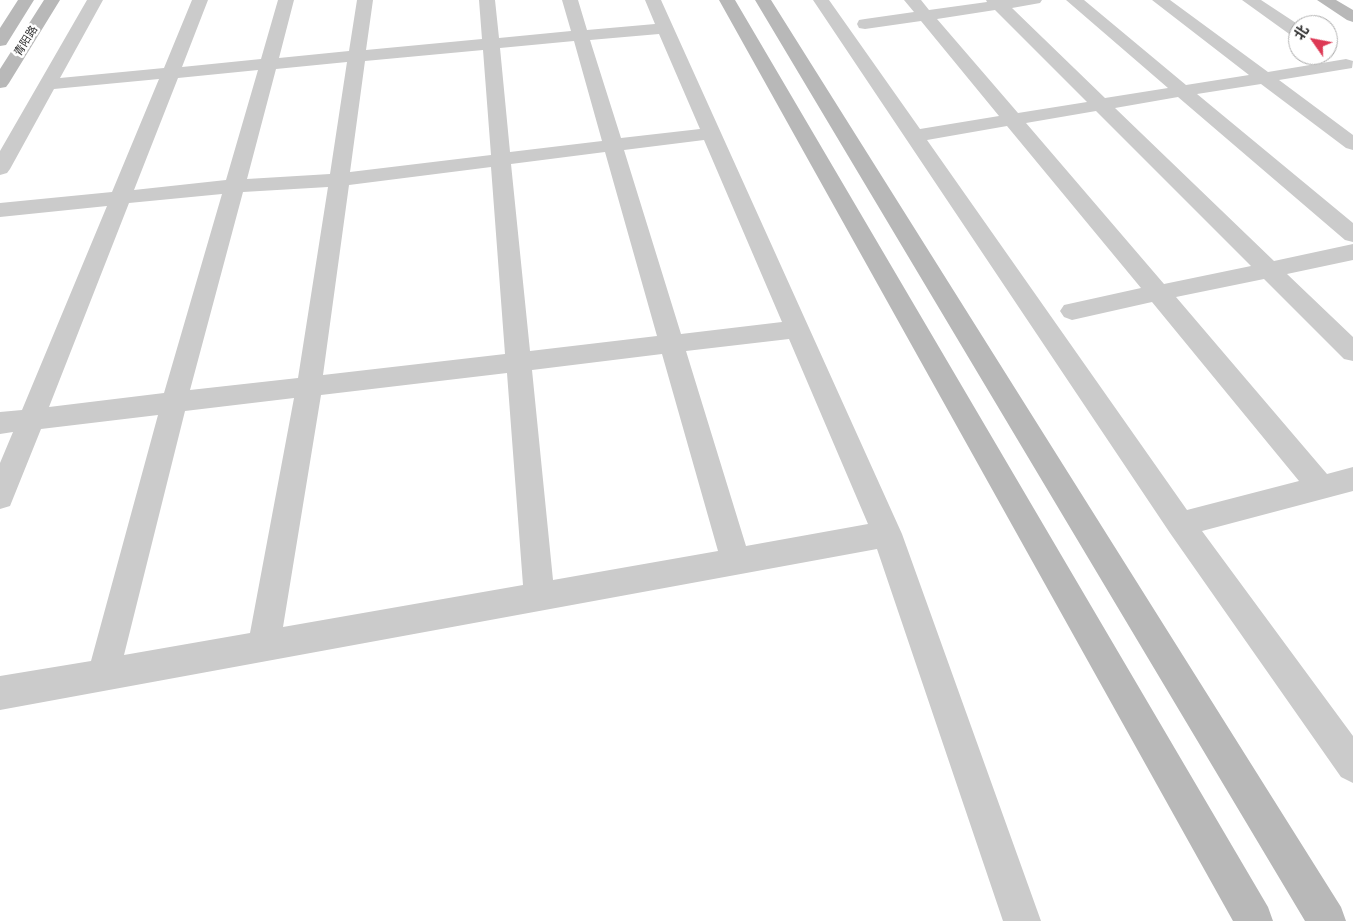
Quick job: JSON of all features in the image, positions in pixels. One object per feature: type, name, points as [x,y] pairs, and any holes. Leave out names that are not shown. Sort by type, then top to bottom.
[{"type":"street","name":"青阳路","points":[[0,41],[26,0]]},
{"type":"street","name":"青阳路","points":[[0,83],[52,0]]},
{"type":"street","points":[[0,169],[95,0]]},
{"type":"street","points":[[0,497],[200,0]]},
{"type":"street","points":[[103,675],[174,403],[286,0]]},
{"type":"street","points":[[264,646],[309,387],[365,0]]},
{"type":"street","points":[[487,0],[539,596]]},
{"type":"street","points":[[570,0],[736,561]]},
{"type":"street","points":[[653,0],[887,534],[1022,921]]},
{"type":"street","points":[[728,0],[1254,921]]},
{"type":"street","points":[[763,0],[1327,921]]},
{"type":"street","points":[[821,0],[1180,524],[1353,765]]},
{"type":"street","points":[[865,24],[918,8],[1034,0]]},
{"type":"street","points":[[1074,0],[1353,235]]},
{"type":"street","points":[[1160,0],[1353,144]]},
{"type":"street","points":[[1250,0],[1288,25]]},
{"type":"street","points":[[1324,0],[1353,17]]},
{"type":"street","points":[[996,2],[1353,352]]},
{"type":"street","points":[[918,8],[1321,487]]},
{"type":"street","points":[[49,84],[665,28]]},
{"type":"street","points":[[1338,59],[1350,67]]},
{"type":"street","points":[[914,136],[1265,78],[1350,67]]},
{"type":"street","points":[[0,210],[234,186],[339,180],[711,133]]},
{"type":"street","points":[[1072,311],[1353,252]]},
{"type":"street","points":[[0,423],[797,329]]},
{"type":"street","points":[[1180,524],[1353,479]]},
{"type":"street","points":[[0,693],[887,534]]}]
